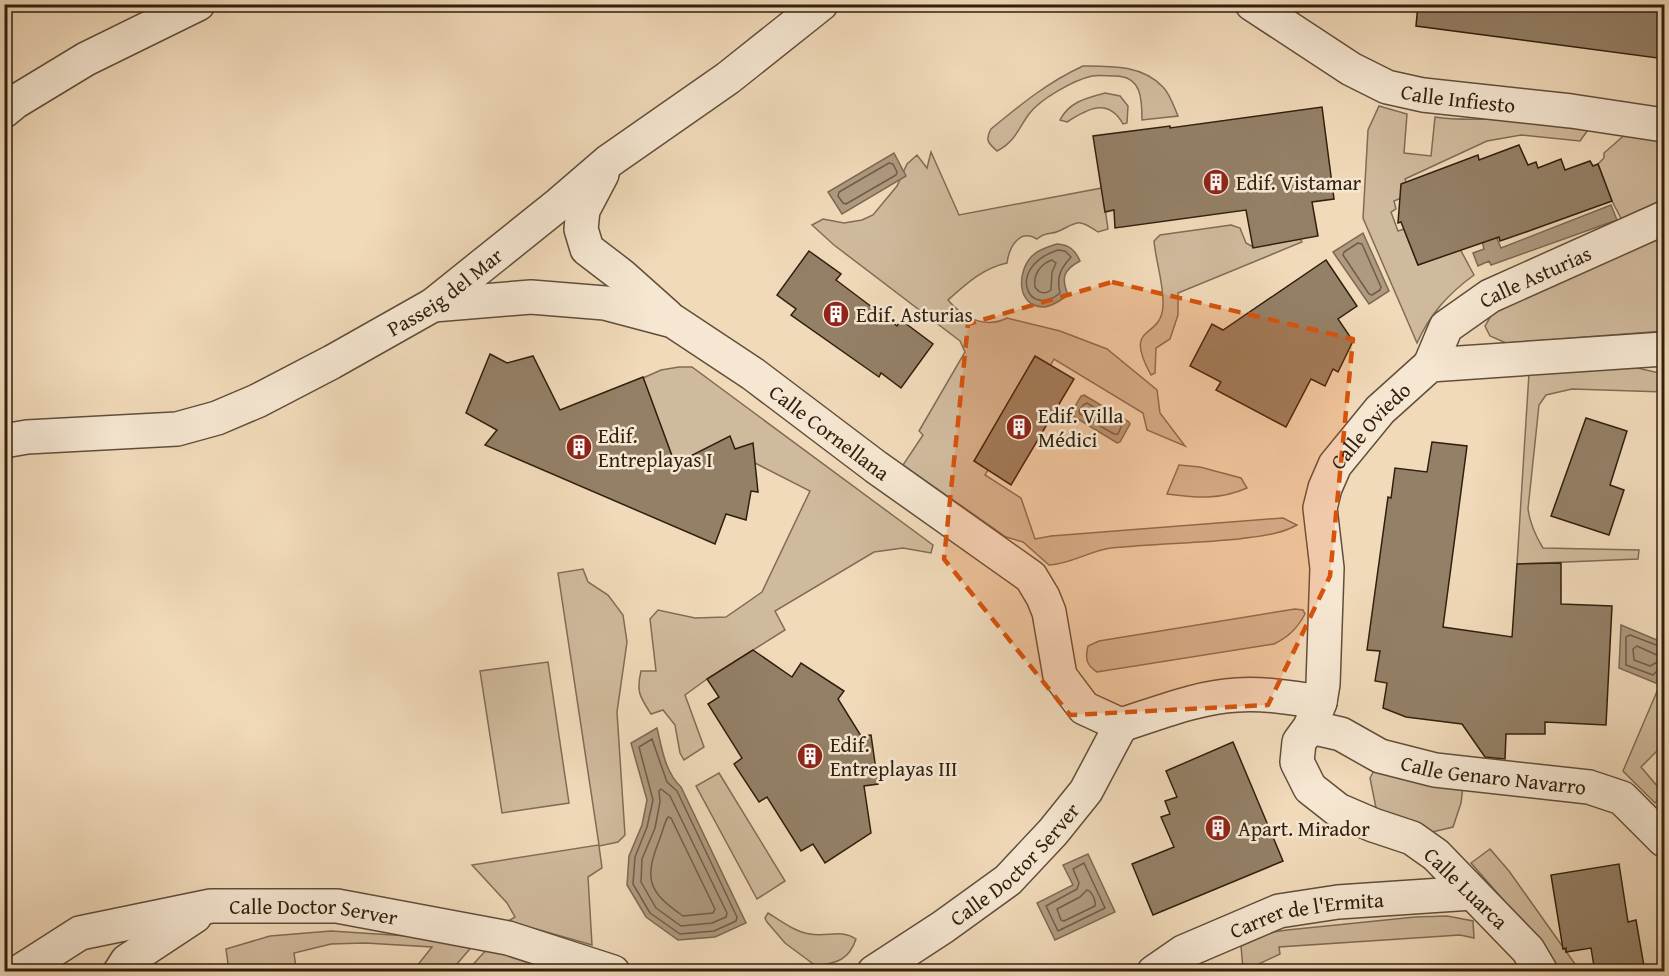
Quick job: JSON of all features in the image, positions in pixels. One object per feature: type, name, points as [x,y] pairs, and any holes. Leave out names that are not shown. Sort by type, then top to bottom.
[{"type":"street","points":[[4,111],[86,59],[198,4]]},
{"type":"street","name":"Passeig del Mar","points":[[4,441],[27,437],[177,429],[217,418],[257,401],[332,362],[433,305],[609,161],[728,78],[821,4]]},
{"type":"street","name":"Calle Infiesto","points":[[1261,11],[1351,69],[1388,87],[1423,95],[1571,111],[1665,125]]},
{"type":"street","points":[[609,161],[583,210],[581,229],[587,249],[621,275],[673,321]]},
{"type":"street","name":"Calle Asturias","points":[[1430,364],[1446,327],[1490,297],[1665,218]]},
{"type":"street","name":"Calle Cornellana","points":[[433,305],[531,297],[605,303],[673,321],[753,374],[876,467],[1031,577],[1049,612],[1060,676],[1084,708],[1121,725]]},
{"type":"street","name":"Calle Oviedo","points":[[1315,715],[1323,684],[1327,568],[1320,508],[1325,488],[1335,465],[1380,410],[1430,364],[1665,349]]},
{"type":"street","name":"Calle Genaro Navarro","points":[[1121,725],[1195,702],[1235,695],[1268,694],[1315,715],[1341,734],[1380,756],[1435,770],[1589,787],[1622,798],[1665,840]]},
{"type":"street","name":"Calle Luarca","points":[[1315,715],[1299,742],[1297,762],[1310,788],[1338,810],[1412,838],[1436,855],[1528,950],[1540,972]]},
{"type":"street","name":"Calle Doctor Server","points":[[874,972],[943,927],[1008,880],[1053,832],[1086,791],[1121,725]]},
{"type":"street","name":"Carrer de l'Ermita","points":[[1154,972],[1183,952],[1279,911],[1338,902],[1472,893]]},
{"type":"street","points":[[120,972],[127,961],[211,906]]},
{"type":"street","name":"Calle Doctor Server","points":[[19,972],[80,933],[211,906],[337,906],[508,938],[613,972]]},
{"type":"highlighted area","points":[[1112,282],[1353,339],[1330,576],[1268,705],[1070,715],[944,559],[968,324]]},
{"type":"shaded area","points":[[1083,66],[1126,68],[1146,74],[1165,90],[1178,116],[1142,120],[1141,97],[1139,90],[1131,80],[1115,76],[1092,76],[1049,96],[1034,108],[1012,139],[1003,147],[997,151],[991,146],[988,136],[991,129],[1046,87]]},
{"type":"shaded area","points":[[1105,93],[1120,96],[1128,106],[1127,123],[1123,124],[1111,110],[1104,108],[1082,113],[1067,122],[1060,120],[1073,105]]},
{"type":"shaded area","points":[[1379,106],[1407,114],[1404,153],[1431,156],[1435,117],[1531,121],[1588,130],[1580,141],[1521,135],[1487,141],[1405,179],[1411,194],[1394,201],[1396,209],[1391,212],[1398,231],[1404,229],[1418,265],[1460,249],[1474,275],[1441,305],[1417,343],[1363,218],[1368,130]]},
{"type":"shaded area","points":[[1628,132],[1664,138],[1664,207],[1622,220],[1598,164],[1604,158],[1604,153]]},
{"type":"shaded area","points":[[931,152],[959,215],[1102,188],[1108,229],[1098,232],[1078,223],[1037,239],[1031,236],[1020,238],[1010,251],[1007,263],[983,273],[948,300],[960,312],[975,320],[991,322],[1007,318],[1060,331],[1107,349],[1157,390],[1160,413],[1185,446],[1147,430],[1143,413],[1054,359],[985,475],[1021,498],[1035,539],[1283,518],[1297,525],[1276,533],[1239,539],[1111,548],[1049,565],[1023,542],[1006,537],[903,465],[923,435],[919,431],[965,352],[960,341],[834,245],[812,225],[823,219],[844,223],[862,220],[873,215],[897,186],[907,164],[917,155],[927,168]]},
{"type":"shaded area","points":[[1231,225],[1240,228],[1246,243],[1253,247],[1300,239],[1302,242],[1178,293],[1178,315],[1170,339],[1156,348],[1155,373],[1151,375],[1140,347],[1145,334],[1161,317],[1163,306],[1154,241],[1160,235]]},
{"type":"shaded area","points":[[1661,235],[1664,251],[1664,331],[1506,343],[1490,336],[1485,326],[1492,314],[1525,293]]},
{"type":"shaded area","points":[[692,367],[933,545],[931,553],[903,548],[874,552],[775,611],[785,630],[685,695],[704,747],[684,760],[680,753],[675,725],[663,710],[651,714],[640,694],[641,671],[656,671],[650,619],[658,610],[695,618],[726,617],[762,592],[810,491],[755,463],[735,449],[675,464],[643,378],[661,370]]},
{"type":"shaded area","points":[[1633,367],[1664,374],[1664,392],[1572,389],[1546,395],[1539,405],[1528,509],[1533,529],[1543,548],[1639,550],[1638,559],[1517,564],[1529,373]]},
{"type":"shaded area","points":[[1179,465],[1200,467],[1241,478],[1247,488],[1227,495],[1208,497],[1167,494]]},
{"type":"shaded area","points":[[583,569],[588,582],[608,595],[623,615],[627,642],[617,712],[625,835],[618,842],[599,846],[602,868],[588,877],[592,945],[508,921],[515,917],[507,903],[472,865],[599,845],[558,573]]},
{"type":"shaded area","points":[[1295,609],[1303,610],[1305,614],[1292,632],[1274,644],[1097,672],[1087,661],[1088,646],[1099,641]]},
{"type":"shaded area","points":[[548,662],[569,803],[502,813],[480,671]]},
{"type":"shaded area","points":[[1664,675],[1664,744],[1641,767],[1664,794],[1655,803],[1623,771]]},
{"type":"shaded area","points":[[1376,767],[1463,786],[1461,803],[1453,827],[1428,833],[1377,813],[1370,778]]},
{"type":"shaded area","points":[[719,773],[785,881],[757,899],[696,786]]},
{"type":"shaded area","points":[[1490,849],[1509,871],[1580,971],[1557,971],[1529,929],[1471,863]]},
{"type":"shaded area","points":[[768,913],[804,933],[845,934],[856,939],[846,956],[816,966],[785,943],[767,922],[765,918]]},
{"type":"shaded area","points":[[1447,916],[1473,921],[1474,938],[1460,935],[1279,947],[1280,954],[1244,971],[1243,969],[1241,946],[1273,932],[1415,917]]},
{"type":"shaded area","points":[[331,931],[439,938],[475,943],[450,972],[413,971],[432,947],[365,943],[331,944],[294,953],[296,968],[281,972],[229,971],[226,949],[270,936]]},
{"type":"shaded area","points":[[489,947],[575,972],[466,972]]},
{"type":"water","points":[[894,153],[906,176],[842,214],[828,192]]},
{"type":"water","points":[[1611,205],[1617,220],[1491,265],[1489,261],[1478,266],[1473,253],[1484,249],[1482,241],[1496,236],[1501,248]]},
{"type":"water","points":[[1363,233],[1389,291],[1369,304],[1333,252]]},
{"type":"water","points":[[1057,244],[1072,249],[1080,261],[1065,275],[1068,295],[1050,306],[1034,305],[1028,301],[1022,287],[1027,262],[1044,248]]},
{"type":"water","points":[[1084,395],[1129,422],[1120,442],[1117,443],[1073,416],[1071,413],[1081,396]]},
{"type":"water","points":[[1621,625],[1664,643],[1664,668],[1658,684],[1619,668]]},
{"type":"water","points":[[657,728],[671,774],[681,787],[746,923],[715,937],[678,940],[646,917],[627,885],[629,856],[642,825],[647,800],[631,743]]},
{"type":"water","points":[[1088,854],[1115,912],[1055,940],[1037,903],[1073,885],[1063,865]]},
{"type":"building","points":[[1418,4],[1649,4],[1665,7],[1665,59],[1416,26]]},
{"type":"building","name":"Edif. Vistamar","points":[[1322,107],[1334,199],[1312,202],[1318,236],[1253,248],[1246,210],[1115,228],[1114,210],[1105,212],[1093,136]]},
{"type":"building","points":[[1519,145],[1528,165],[1536,162],[1538,168],[1561,159],[1565,170],[1590,161],[1593,166],[1598,164],[1612,201],[1500,241],[1499,237],[1418,265],[1401,222],[1398,223],[1401,184],[1478,155],[1479,160]]},
{"type":"building","name":"Edif. Asturias","points":[[809,251],[841,274],[836,280],[897,326],[901,320],[933,344],[901,388],[881,373],[879,377],[791,315],[796,309],[777,295]]},
{"type":"building","points":[[1326,260],[1357,306],[1338,319],[1353,341],[1338,372],[1333,369],[1325,386],[1311,379],[1286,427],[1216,390],[1221,382],[1190,366],[1212,324],[1223,330]]},
{"type":"building","name":"Edif. Entreplayas I","points":[[490,354],[507,363],[533,356],[560,410],[643,377],[675,464],[730,436],[735,449],[753,443],[758,492],[751,491],[746,520],[726,514],[715,544],[485,445],[497,430],[466,413]]},
{"type":"building","name":"Edif. Villa Médici","points":[[1035,356],[1074,379],[1011,485],[974,461]]},
{"type":"building","points":[[1586,418],[1627,431],[1610,485],[1624,490],[1609,535],[1551,516]]},
{"type":"building","points":[[1432,442],[1467,446],[1443,627],[1512,637],[1517,564],[1561,563],[1561,604],[1612,606],[1606,725],[1545,722],[1545,734],[1506,734],[1505,759],[1485,757],[1462,724],[1406,717],[1383,708],[1387,683],[1375,681],[1380,651],[1367,650],[1388,497],[1391,498],[1395,468],[1427,472]]},
{"type":"building","name":"Edif. Entreplayas III","points":[[753,650],[792,677],[801,663],[844,691],[838,699],[861,736],[871,735],[878,784],[864,786],[871,833],[825,863],[813,844],[801,851],[767,797],[759,802],[734,764],[742,758],[708,704],[719,697],[707,679]]},
{"type":"building","name":"Apart. Mirador","points":[[1233,742],[1283,861],[1153,915],[1132,864],[1174,847],[1161,817],[1170,814],[1165,801],[1177,797],[1166,771]]},
{"type":"building","points":[[1619,864],[1628,922],[1636,920],[1645,972],[1595,972],[1591,948],[1566,952],[1566,948],[1563,949],[1551,875]]},
{"type":"place","name":"Edif. Vistamar","points":[[1216,182]]},
{"type":"place","name":"Edif. Asturias","points":[[836,314]]},
{"type":"place","name":"Edif. Villa Médici","points":[[1019,427]]},
{"type":"place","name":"Edif. Entreplayas I","points":[[579,447]]},
{"type":"place","name":"Edif. Entreplayas III","points":[[810,756]]},
{"type":"place","name":"Apart. Mirador","points":[[1218,828]]}]
